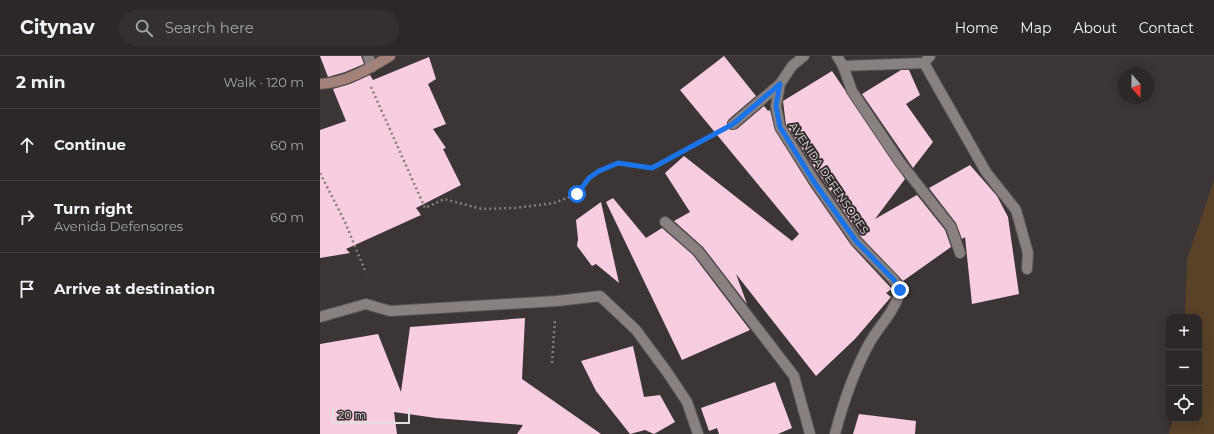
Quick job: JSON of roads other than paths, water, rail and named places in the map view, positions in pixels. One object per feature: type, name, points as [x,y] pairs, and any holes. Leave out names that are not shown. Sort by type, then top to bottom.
[{"type":"street","points":[[368,56],[372,67]]},
{"type":"street","points":[[320,84],[333,83],[372,67],[390,56]]},
{"type":"street","name":"AVENIDA DEFENSORES","points":[[804,56],[792,66],[780,84],[776,106],[780,127],[814,182],[856,241],[894,280],[900,290],[896,306],[871,341],[857,369],[834,434]]},
{"type":"street","points":[[837,56],[843,66],[852,91],[899,161],[951,227],[960,253]]},
{"type":"street","points":[[843,66],[927,60],[986,172],[1016,210],[1028,253],[1027,269]]},
{"type":"street","points":[[733,124],[780,84]]},
{"type":"street","points":[[665,222],[698,251],[794,376],[810,434]]},
{"type":"street","points":[[320,317],[366,304],[390,311],[557,301],[600,296],[636,330],[667,372],[687,402],[698,434]]}]
